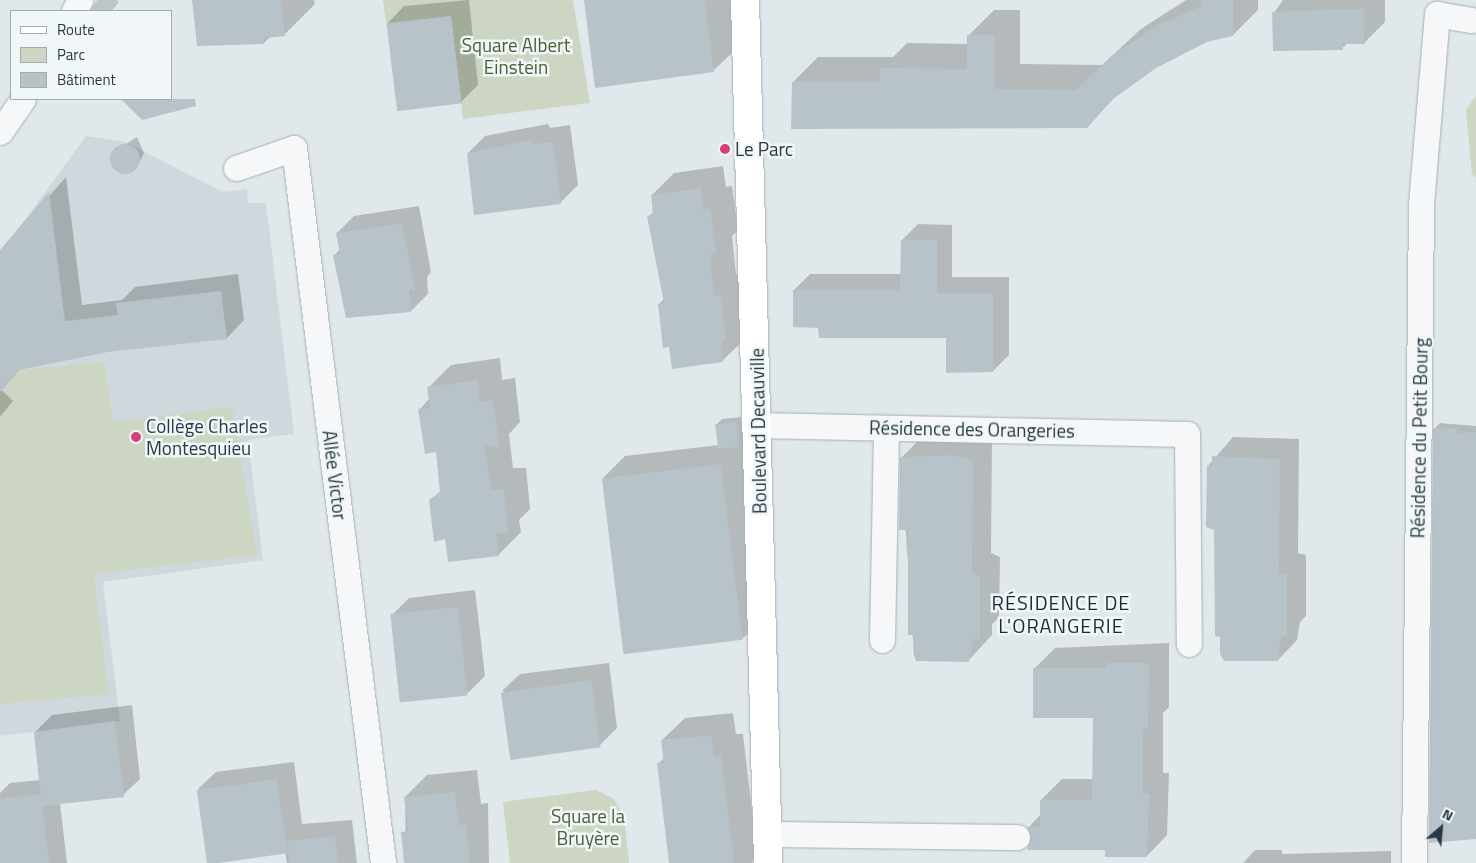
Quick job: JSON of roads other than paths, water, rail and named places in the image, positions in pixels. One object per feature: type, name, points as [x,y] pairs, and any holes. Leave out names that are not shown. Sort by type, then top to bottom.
[{"type":"street","name":"Boulevard Decauville","points":[[745,0],[758,425],[768,863]]},
{"type":"street","name":"Résidence du Petit Bourg","points":[[1414,863],[1421,204],[1437,14],[1471,20]]},
{"type":"street","points":[[0,132],[22,100]]},
{"type":"street","name":"Allée Victor","points":[[236,168],[294,148],[383,863]]},
{"type":"street","name":"Résidence des Orangeries","points":[[758,425],[1187,434],[1189,644]]},
{"type":"street","points":[[882,640],[886,428]]},
{"type":"street","points":[[766,834],[1017,836]]},
{"type":"tunnel","points":[[97,0],[110,10]]},
{"type":"place","name":"Le Parc","points":[[725,149]]},
{"type":"place","name":"Collège Charles Montesquieu","points":[[136,437]]},
{"type":"district","name":"RÉSIDENCE DE L'ORANGERIE","points":[[1061,614]]},
{"type":"park label","name":"Square Albert Einstein","points":[[516,56]]},
{"type":"park label","name":"Square la Bruyère","points":[[588,827]]}]
